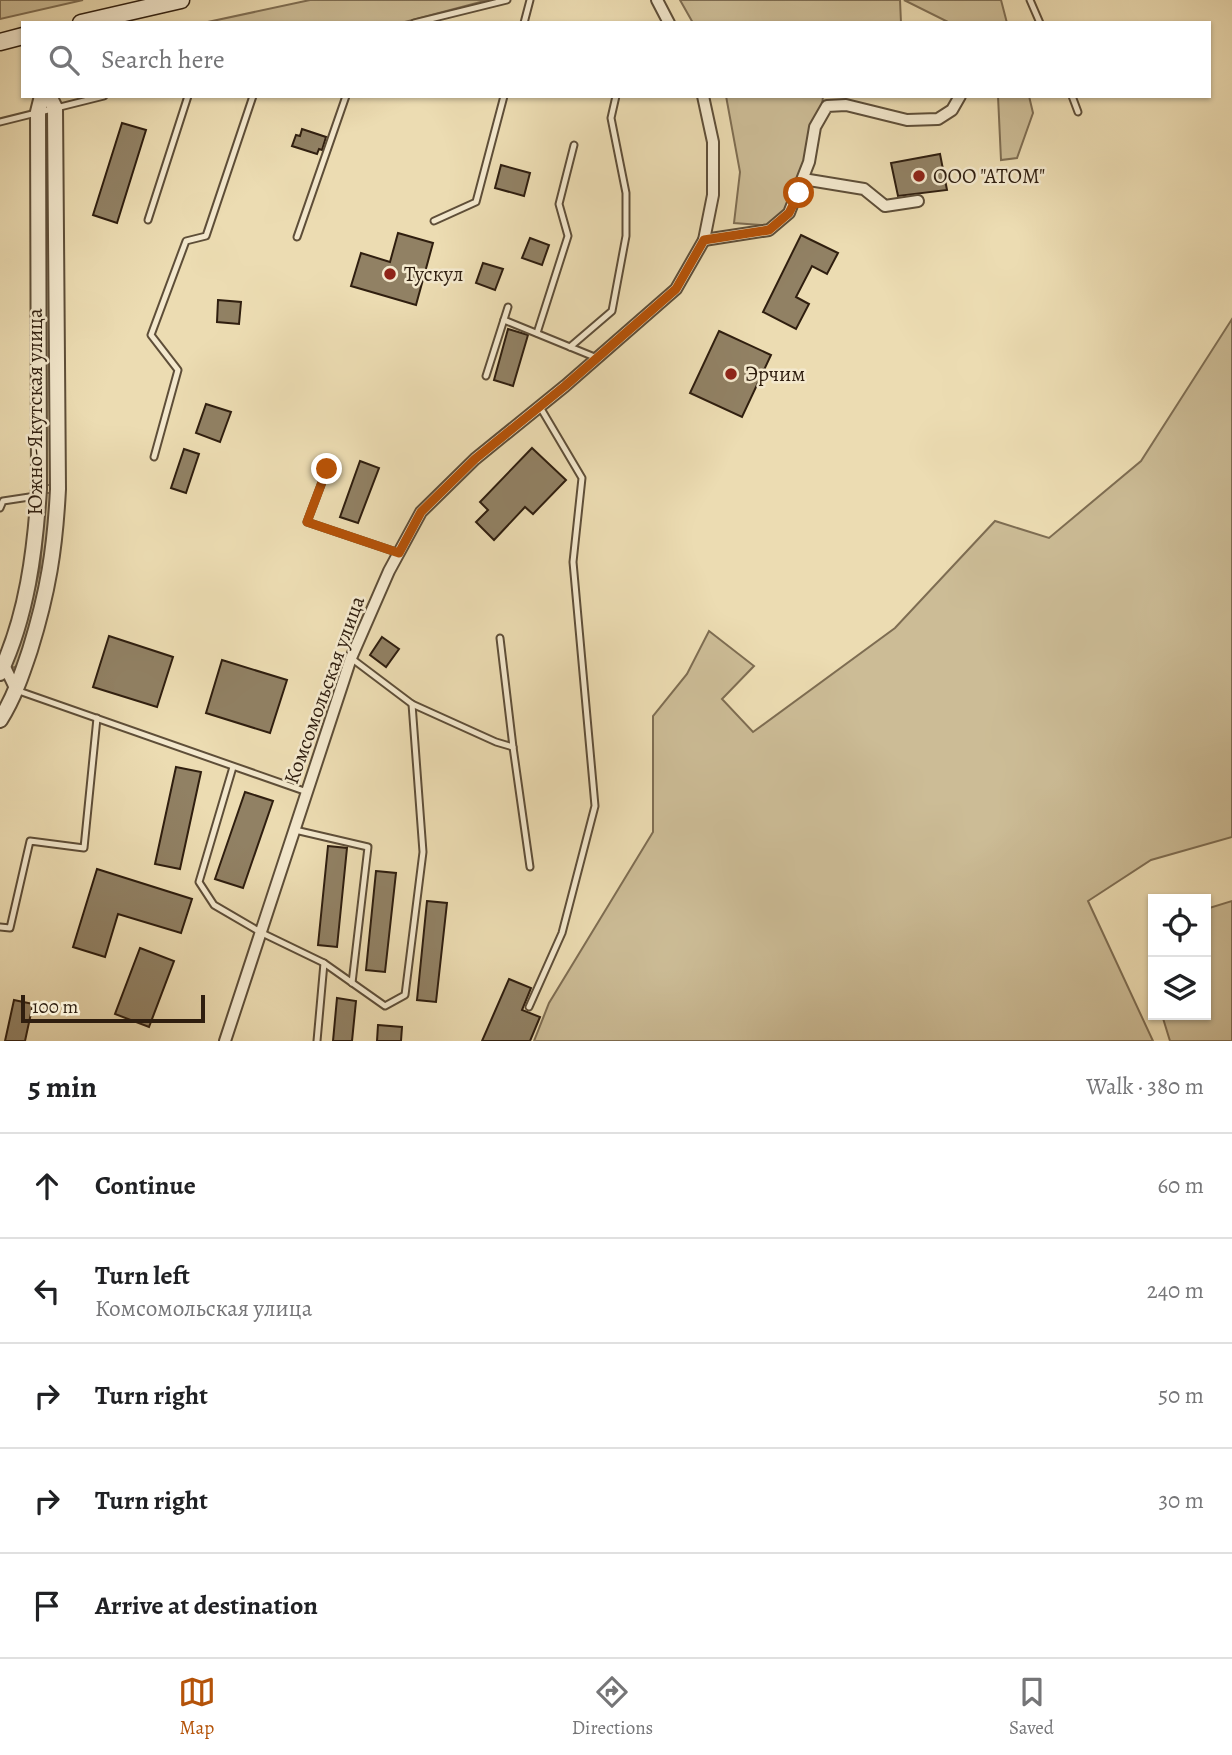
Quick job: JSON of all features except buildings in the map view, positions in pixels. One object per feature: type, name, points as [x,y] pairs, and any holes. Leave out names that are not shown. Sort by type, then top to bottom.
[{"type":"main road","points":[[90,21],[180,0]]},
{"type":"main road","points":[[0,41],[21,36]]},
{"type":"street","points":[[657,0],[668,21]]},
{"type":"street","name":"Южно-Якутская улица","points":[[1,667],[23,609],[37,533],[38,112],[42,98]]},
{"type":"street","name":"Комсомольская улица","points":[[225,1041],[351,658],[366,621],[421,512],[475,459],[540,407],[676,289],[704,240],[713,195],[713,142],[702,98]]},
{"type":"street","points":[[704,240],[769,230],[789,213],[809,162],[815,127],[827,106],[846,105],[907,120],[938,120],[952,110],[959,98]]},
{"type":"street","name":"Южно-Якутская улица","points":[[0,720],[16,690],[41,614],[51,570],[55,535],[58,476],[52,102]]},
{"type":"street","points":[[803,179],[864,189],[885,206],[918,201]]},
{"type":"street","points":[[1,667],[16,690]]},
{"type":"lane","points":[[422,21],[507,0]]},
{"type":"lane","points":[[525,21],[530,0]]},
{"type":"lane","points":[[1030,0],[1039,21]]},
{"type":"lane","points":[[0,122],[38,112],[52,102],[87,98]]},
{"type":"lane","points":[[148,220],[187,98]]},
{"type":"lane","points":[[154,457],[178,370],[151,335],[186,241],[206,236],[252,98]]},
{"type":"lane","points":[[297,237],[345,98]]},
{"type":"lane","points":[[434,221],[476,202],[503,98]]},
{"type":"lane","points":[[570,346],[612,311],[626,236],[626,193],[611,118],[616,98]]},
{"type":"lane","points":[[1073,98],[1078,112]]},
{"type":"lane","points":[[537,333],[568,236],[559,204],[574,145]]},
{"type":"lane","points":[[486,376],[508,307]]},
{"type":"lane","points":[[504,320],[597,358]]},
{"type":"lane","points":[[529,1007],[562,933],[595,806],[573,562],[582,478],[540,407]]},
{"type":"lane","points":[[327,469],[307,522],[399,553]]},
{"type":"lane","points":[[0,508],[3,501],[39,496]]},
{"type":"lane","points":[[499,638],[530,867]]},
{"type":"lane","points":[[351,658],[412,704],[495,742],[513,747]]},
{"type":"lane","points":[[16,690],[308,793]]},
{"type":"lane","points":[[233,767],[199,882],[214,905],[262,933],[324,963],[385,1006],[405,995],[423,852],[412,704]]},
{"type":"lane","points":[[0,927],[10,928],[30,841],[84,848],[97,718]]},
{"type":"lane","points":[[295,830],[368,847],[352,983]]},
{"type":"lane","points":[[317,1041],[324,963]]},
{"type":"shaded area","points":[[0,0],[83,0],[0,19]]},
{"type":"shaded area","points":[[310,0],[488,0],[409,21],[212,21]]},
{"type":"shaded area","points":[[680,0],[900,0],[901,21],[692,21]]},
{"type":"shaded area","points":[[904,0],[1001,0],[1006,21],[946,21]]},
{"type":"shaded area","points":[[726,98],[823,98],[821,116],[803,179],[775,226],[734,223],[740,172]]},
{"type":"shaded area","points":[[998,98],[1029,98],[1033,113],[1017,158],[1001,160]]},
{"type":"shaded area","points":[[46,131],[50,131],[52,485],[46,485]]},
{"type":"shaded area","points":[[1232,319],[1232,837],[1151,860],[1088,901],[1153,1041],[534,1041],[549,1003],[653,832],[653,716],[687,674],[709,631],[754,666],[722,699],[753,732],[895,628],[995,521],[1049,538],[1141,461]]},
{"type":"shaded area","points":[[46,493],[51,493],[49,534],[35,613],[17,666],[13,668],[11,664],[29,612],[40,568]]},
{"type":"shaded area","points":[[1232,901],[1232,1041],[1170,1041],[1164,1020],[1211,1020],[1211,907]]},
{"type":"place","name":"ООО \"АТОМ\"","points":[[919,176]]},
{"type":"place","name":"Тускул","points":[[390,274]]},
{"type":"place","name":"Эрчим","points":[[731,374]]},
{"type":"route","points":[[327,469],[307,522],[399,553],[421,512],[475,459],[565,386],[676,289],[704,240],[769,230],[789,213],[799,193]]}]
